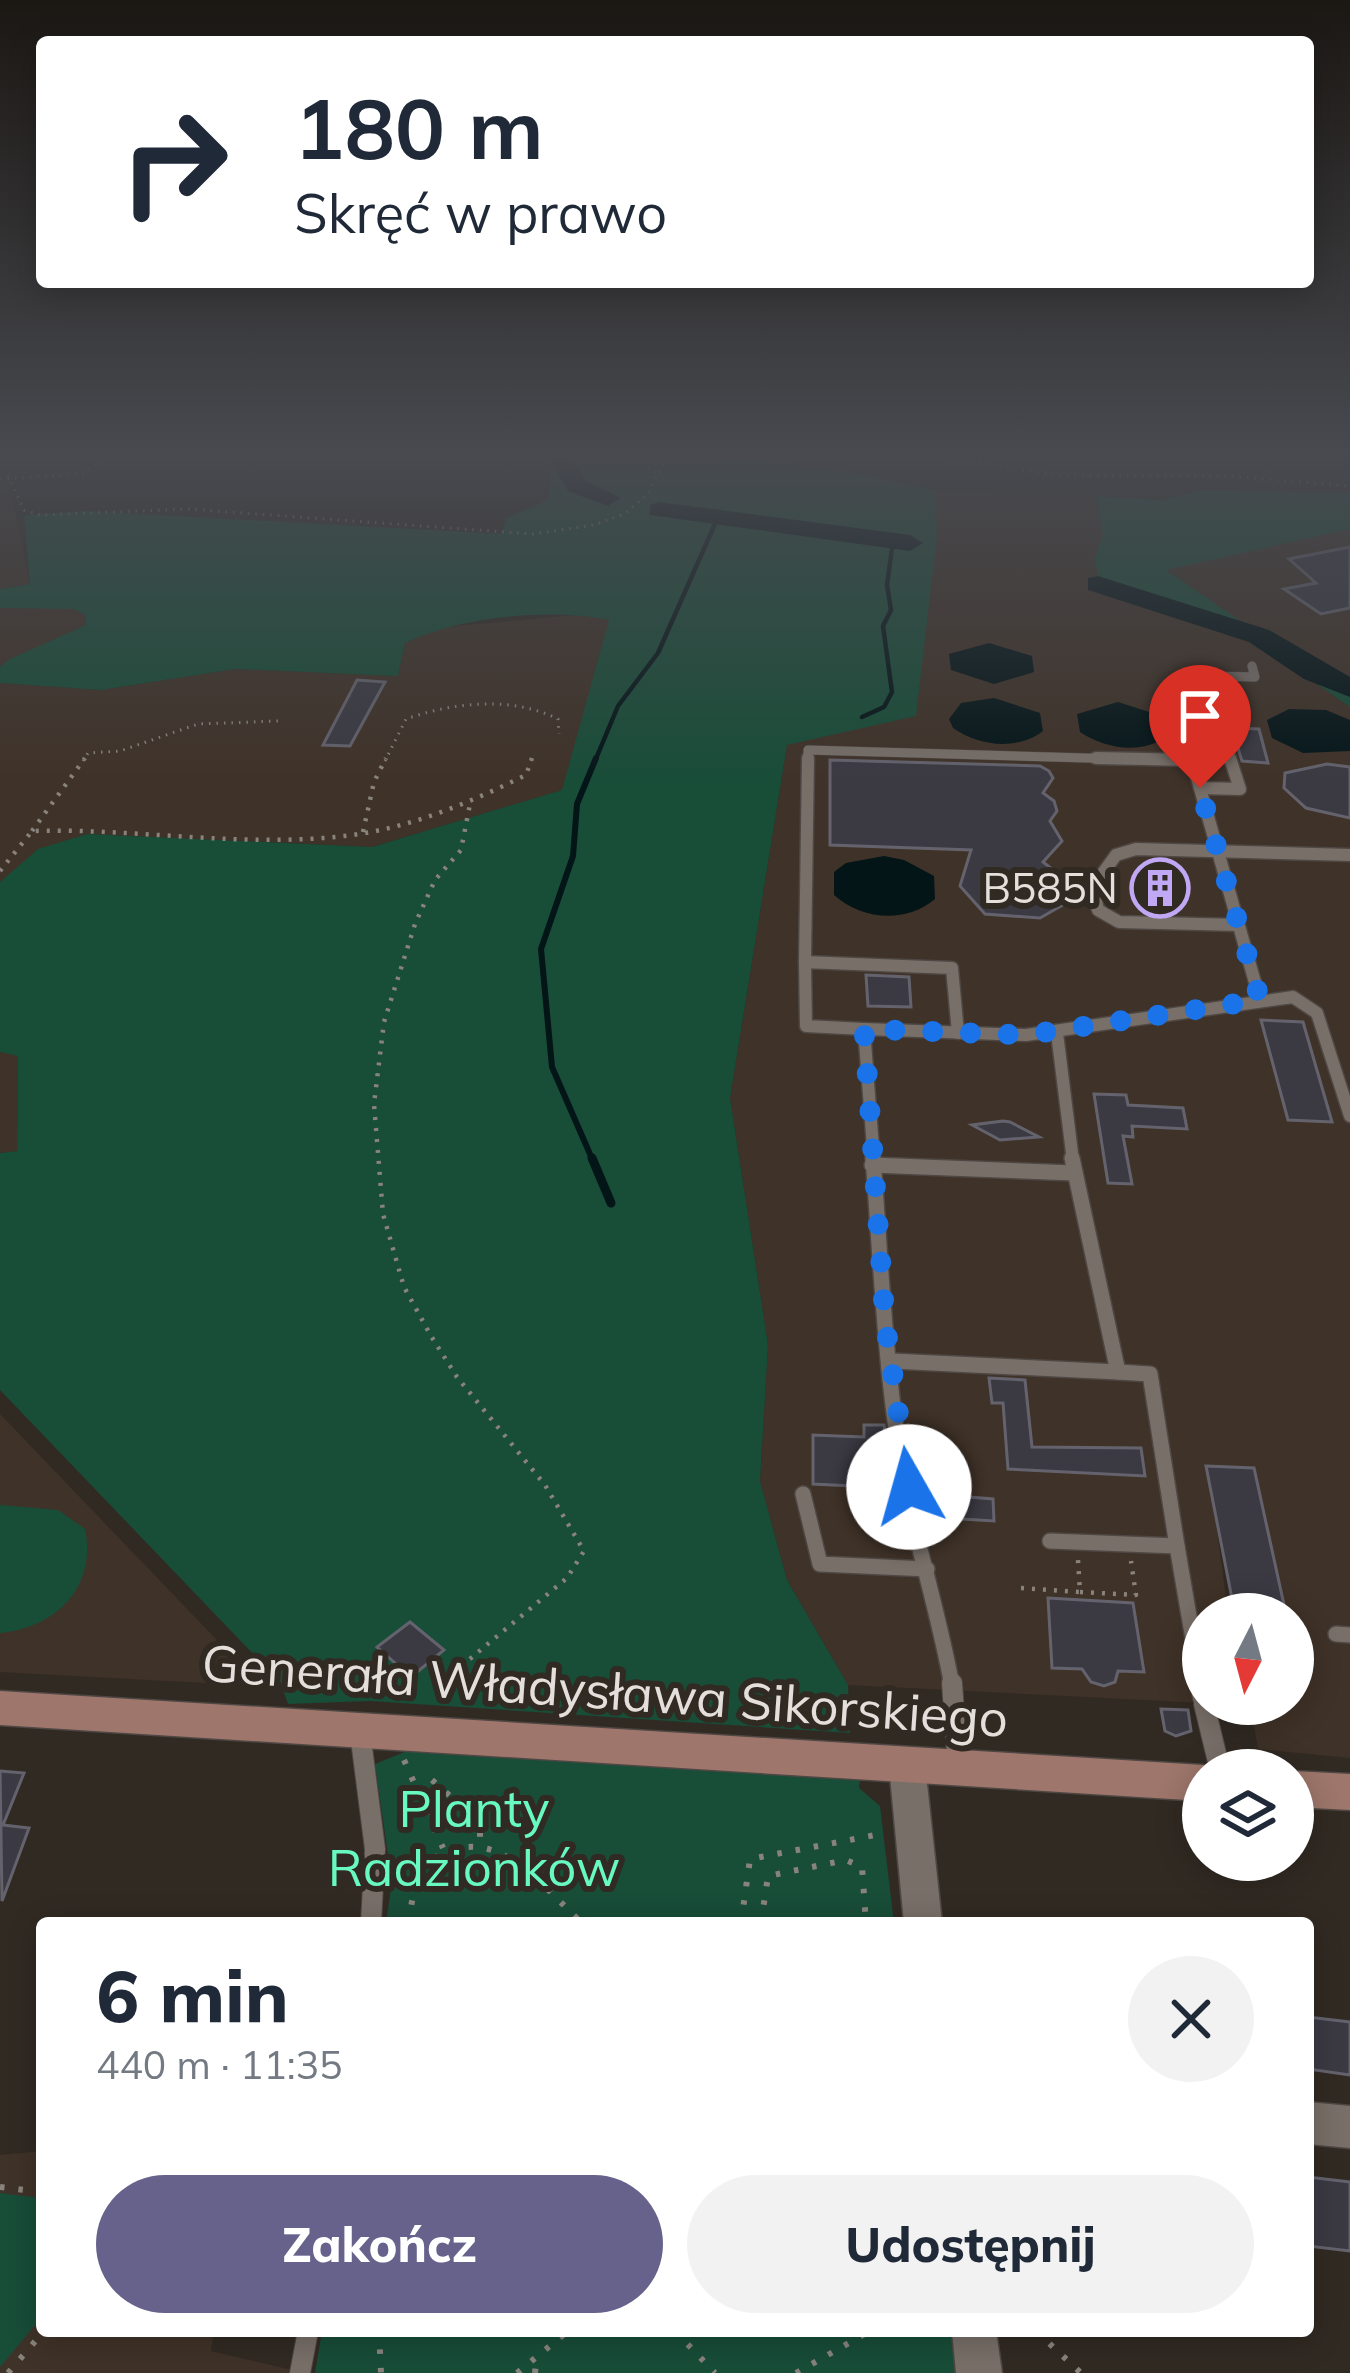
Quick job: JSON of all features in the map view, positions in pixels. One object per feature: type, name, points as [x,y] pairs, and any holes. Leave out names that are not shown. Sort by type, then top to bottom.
[{"type":"street","name":"Generała Władysława Sikorskiego","points":[[0,1708],[1182,1783]]},
{"type":"street","points":[[907,1765],[922,1917]]},
{"type":"street","points":[[1314,1790],[1350,1792]]},
{"type":"street","points":[[1314,2124],[1350,2128]]},
{"type":"street","points":[[975,2337],[979,2373]]},
{"type":"lane","points":[[1200,788],[1240,789],[1209,676],[1256,676]]},
{"type":"lane","points":[[1227,746],[1192,760],[808,750],[806,1026],[1058,1033],[1294,997],[1317,1013],[1350,1116]]},
{"type":"lane","points":[[1192,760],[1260,1000]]},
{"type":"lane","points":[[1238,925],[1119,922],[1098,910],[1093,887],[1116,855],[1136,849],[1350,855]]},
{"type":"lane","points":[[806,962],[952,968],[958,1033]]},
{"type":"lane","points":[[864,1029],[892,1361],[913,1522],[953,1690],[958,1767]]},
{"type":"lane","points":[[1058,1033],[1074,1173],[1118,1372]]},
{"type":"lane","points":[[872,1165],[1074,1173]]},
{"type":"lane","points":[[892,1361],[1150,1374],[1185,1593]]},
{"type":"lane","points":[[803,1494],[820,1564],[927,1569]]},
{"type":"lane","points":[[1050,1541],[1177,1546]]},
{"type":"lane","points":[[360,1732],[376,1849],[371,1917]]},
{"type":"lane","points":[[300,2373],[307,2337]]},
{"type":"path","points":[[363,833],[374,782],[406,718],[517,706],[544,710],[558,718],[559,734]]},
{"type":"path","points":[[0,871],[88,753],[120,751],[198,724],[278,722]]},
{"type":"path","points":[[32,831],[316,838],[363,833],[470,804],[526,775],[533,755]]},
{"type":"path","points":[[453,1673],[566,1578],[584,1551],[562,1522],[545,1485],[431,1336],[404,1288],[383,1214],[374,1104],[384,1022],[415,924],[435,880],[461,850],[470,804]]},
{"type":"path","points":[[1077,1542],[1081,1592]]},
{"type":"path","points":[[1021,1588],[1136,1595],[1129,1544]]},
{"type":"path","points":[[404,1760],[442,1848]]},
{"type":"path","points":[[432,1780],[480,1822],[480,1842]]},
{"type":"path","points":[[742,1917],[750,1859],[890,1833]]},
{"type":"path","points":[[409,1917],[418,1869],[442,1848],[464,1840],[502,1852],[575,1917]]},
{"type":"path","points":[[762,1917],[765,1880],[772,1874],[854,1860],[864,1873],[866,1917]]},
{"type":"path","points":[[0,2187],[36,2191]]},
{"type":"path","points":[[8,2373],[39,2337]]},
{"type":"path","points":[[379,2337],[381,2373]]},
{"type":"path","points":[[517,2373],[561,2337]]},
{"type":"path","points":[[681,2337],[715,2373]]},
{"type":"path","points":[[796,2373],[859,2337]]},
{"type":"path","points":[[1042,2337],[1081,2373]]},
{"type":"path","points":[[535,2373],[537,2356]]},
{"type":"shaded area","points":[[0,564],[26,564],[30,584],[0,589]]},
{"type":"shaded area","points":[[933,564],[1095,564],[1101,586],[1254,640],[1350,707],[1350,1758],[1314,1754],[1314,1749],[1258,1749],[1254,1725],[1314,1725],[1314,1593],[1230,1593],[1209,1469],[1225,1593],[1182,1593],[1182,1702],[848,1685],[787,1580],[760,1481],[768,1345],[730,1098],[787,745],[926,609]]},
{"type":"shaded area","points":[[1189,564],[1350,564],[1350,677],[1299,662],[1165,569]]},
{"type":"shaded area","points":[[0,608],[73,609],[85,615],[86,626],[0,667]]},
{"type":"shaded area","points":[[575,615],[610,619],[563,790],[372,847],[87,834],[0,882],[0,683],[101,690],[235,669],[398,676],[405,643],[436,628]]},
{"type":"shaded area","points":[[989,643],[1032,656],[1034,672],[994,684],[951,670],[949,654]]},
{"type":"shaded area","points":[[994,698],[1040,713],[1043,731],[1022,742],[998,744],[953,728],[949,719],[961,703]]},
{"type":"shaded area","points":[[1118,702],[1165,717],[1169,734],[1148,745],[1125,748],[1080,732],[1077,714]]},
{"type":"shaded area","points":[[1289,709],[1326,710],[1350,720],[1350,751],[1303,753],[1272,738],[1267,720]]},
{"type":"shaded area","points":[[884,856],[904,860],[934,876],[935,899],[910,912],[884,916],[857,910],[834,895],[834,872],[846,863]]},
{"type":"shaded area","points":[[0,1052],[18,1055],[17,1151],[0,1153]]},
{"type":"shaded area","points":[[0,1414],[261,1686],[0,1672]]},
{"type":"shaded area","points":[[36,2152],[36,2337],[213,2337],[211,2351],[305,2373],[0,2373],[0,2155]]},
{"type":"green space","points":[[28,564],[934,564],[916,716],[787,745],[730,1098],[768,1345],[760,1481],[787,1580],[848,1685],[850,1733],[370,1701],[288,1704],[281,1683],[0,1390],[0,1153],[17,1151],[18,1056],[0,1052],[0,882],[38,849],[87,834],[372,847],[562,790],[609,620],[533,615],[452,626],[405,643],[398,676],[235,669],[101,690],[0,683],[0,667],[10,659],[86,625],[85,615],[73,609],[0,608],[0,589],[30,584]]},
{"type":"green space","points":[[1095,564],[1194,564],[1166,570],[1299,661],[1350,677],[1350,707],[1254,640],[1101,586]]},
{"type":"green space","points":[[0,1505],[58,1510],[85,1529],[87,1550],[78,1586],[55,1613],[39,1623],[0,1633]]},
{"type":"green space","name":"Planty Radzionków","points":[[412,1749],[860,1779],[859,1788],[880,1806],[893,1917],[387,1917],[392,1882],[375,1764]]},
{"type":"green space","points":[[0,2193],[36,2197],[36,2324],[0,2367]]},
{"type":"green space","points":[[321,2337],[956,2337],[960,2373],[315,2373]]},
{"type":"building","points":[[1294,564],[1350,564],[1350,608],[1321,614],[1284,589],[1316,583]]},
{"type":"building","points":[[357,680],[385,682],[350,746],[323,745]]},
{"type":"building","points":[[1232,728],[1259,729],[1268,763],[1242,761]]},
{"type":"building","points":[[830,760],[1040,766],[1049,771],[1053,778],[1043,793],[1054,801],[1057,811],[1050,821],[1062,841],[1043,862],[1065,879],[1068,902],[1040,918],[985,914],[960,886],[971,850],[830,845]]},
{"type":"building","points":[[1327,764],[1350,767],[1350,818],[1306,808],[1284,788],[1285,773]]},
{"type":"building","name":"B585N","points":[[1135,874],[1178,875],[1185,902],[1142,901]]},
{"type":"building","points":[[866,975],[909,977],[911,1007],[868,1006]]},
{"type":"building","points":[[1261,1020],[1303,1022],[1332,1122],[1288,1120]]},
{"type":"building","points":[[1094,1094],[1126,1095],[1128,1105],[1183,1108],[1187,1129],[1132,1126],[1133,1137],[1123,1136],[1132,1184],[1108,1183]]},
{"type":"building","points":[[1003,1121],[1039,1137],[1000,1140],[972,1125]]},
{"type":"building","points":[[989,1378],[1025,1380],[1032,1447],[1141,1448],[1145,1476],[1008,1469],[1003,1403],[992,1403]]},
{"type":"building","points":[[864,1425],[884,1425],[893,1488],[813,1484],[813,1435],[864,1437]]},
{"type":"building","points":[[1206,1466],[1254,1468],[1281,1593],[1231,1593]]},
{"type":"building","points":[[944,1495],[993,1499],[994,1521],[945,1518]]},
{"type":"building","points":[[1048,1598],[1133,1603],[1144,1672],[1118,1671],[1115,1682],[1104,1686],[1091,1682],[1082,1669],[1052,1668]]},
{"type":"building","points":[[410,1622],[444,1650],[411,1677],[377,1647]]},
{"type":"building","points":[[1161,1709],[1182,1710],[1182,1725],[1190,1725],[1191,1731],[1176,1736],[1165,1731]]},
{"type":"building","points":[[0,1771],[24,1773],[3,1825],[29,1828],[2,1901]]},
{"type":"building","points":[[1314,2018],[1350,2022],[1350,2075],[1314,2070]]},
{"type":"building","points":[[1314,2178],[1350,2182],[1350,2251],[1314,2247]]},
{"type":"waterway","points":[[595,761],[618,706],[658,653],[697,564]]},
{"type":"waterway","points":[[862,717],[884,707],[892,692],[883,626],[891,610],[890,564]]},
{"type":"waterway","points":[[1098,584],[1259,636],[1314,673],[1350,688]]},
{"type":"waterway","points":[[593,1161],[552,1067],[541,949],[573,856],[577,804],[596,758]]},
{"type":"waterway","points":[[592,1158],[611,1203]]},
{"type":"place","name":"B585N","points":[[1160,888]]},
{"type":"route","points":[[909,1487],[885,1320],[864,1029],[1058,1033],[1260,1000],[1200,788]]}]
